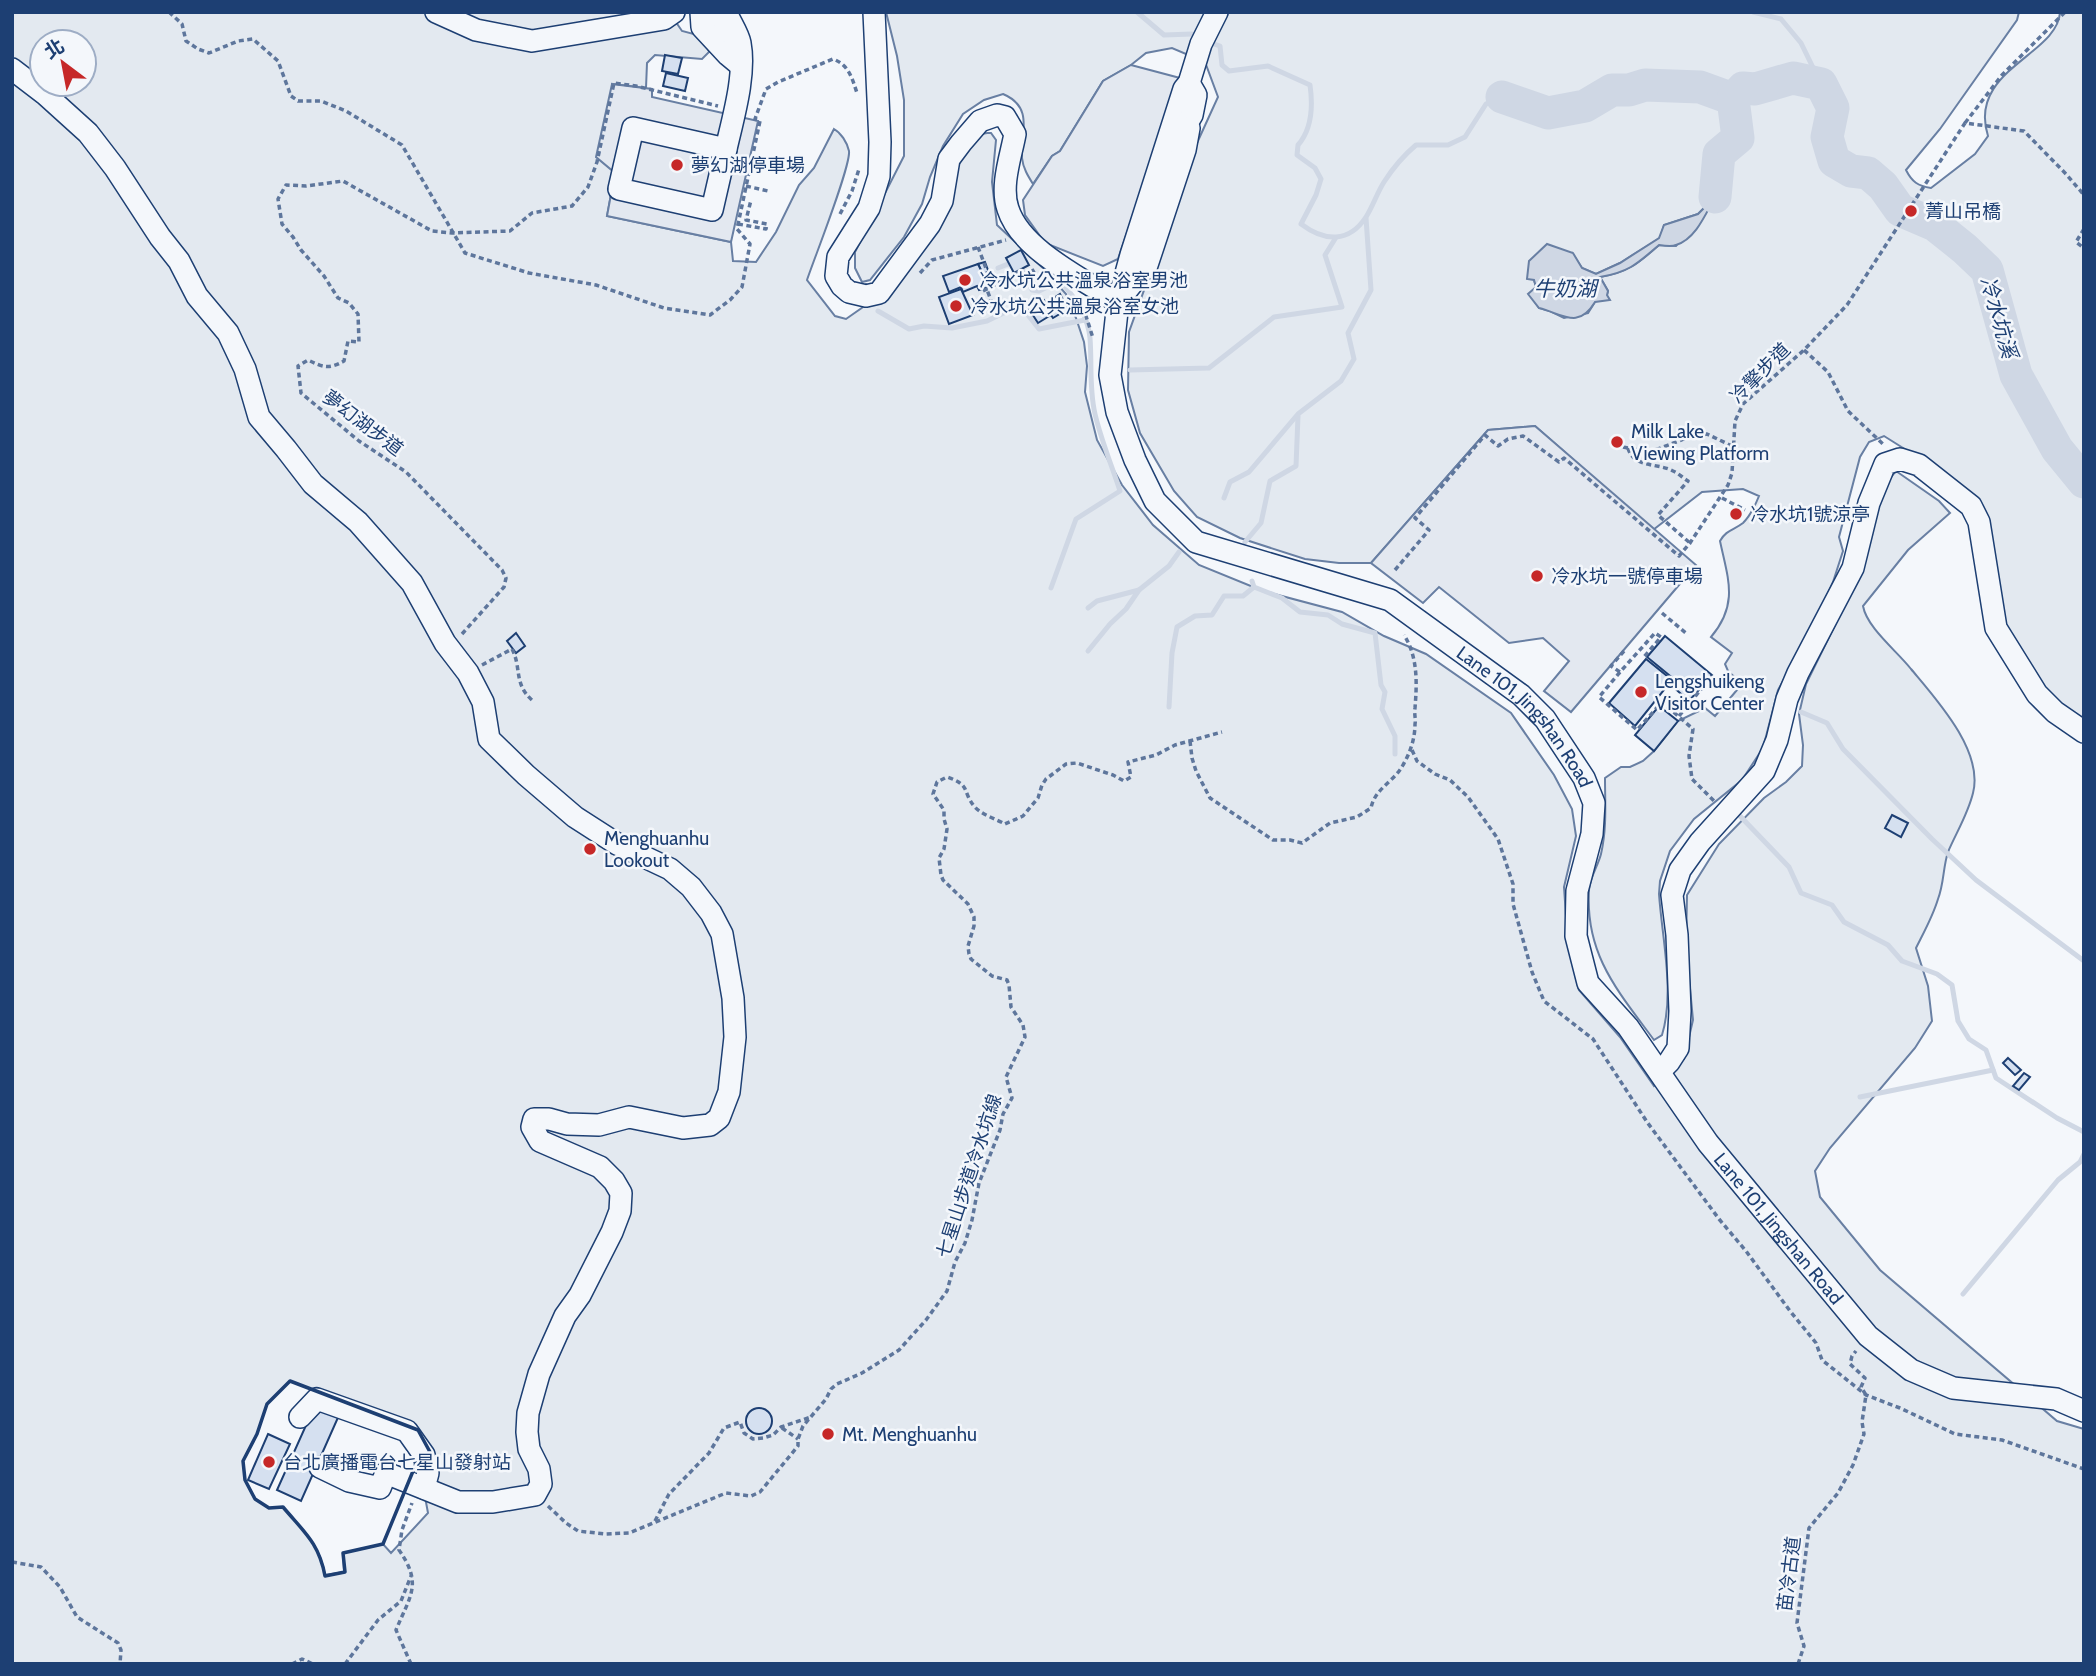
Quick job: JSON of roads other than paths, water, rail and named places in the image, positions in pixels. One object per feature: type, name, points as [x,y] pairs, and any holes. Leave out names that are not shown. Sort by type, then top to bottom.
[{"type":"street","points":[[436,12],[476,30],[531,41],[664,19],[674,12]]},
{"type":"street","points":[[702,12],[728,42],[740,65]]},
{"type":"street","points":[[726,12],[740,42],[740,65],[737,99],[726,149],[712,210],[619,189],[633,128],[726,149]]},
{"type":"street","points":[[874,12],[879,176],[869,208],[838,257],[836,276],[842,286],[849,292],[866,296],[879,293],[930,224],[942,201],[949,159],[980,121],[997,114],[1005,117],[1015,134],[1005,186],[1008,208],[1023,235],[1050,258],[1118,302]]},
{"type":"street","points":[[1118,302],[1130,256],[1184,89],[1189,83],[1201,44],[1217,12]]},
{"type":"street","points":[[12,69],[88,133],[116,168],[160,237],[179,261],[197,296],[228,333],[245,369],[259,417],[313,484],[358,522],[411,583],[445,643],[468,673],[483,702],[489,739],[575,817],[617,844],[670,869],[691,887],[711,913],[722,934],[733,998],[735,1037],[729,1092],[719,1118],[710,1125],[683,1128],[629,1117],[599,1125],[534,1119],[532,1127],[540,1141],[600,1167],[621,1193],[620,1211],[612,1232],[580,1295],[565,1316],[539,1374],[528,1413],[529,1448],[539,1469],[541,1484],[536,1495],[473,1503],[457,1502],[386,1473],[380,1488],[349,1481],[320,1467]]},
{"type":"street","points":[[1118,302],[1147,265],[1185,150],[1196,95],[1189,83]]},
{"type":"street","points":[[1185,150],[1197,123],[1202,96],[1189,83]]},
{"type":"street","points":[[1118,302],[1138,256],[1175,144],[1192,115]]},
{"type":"street","name":"Lane 101, Jingshan Road","points":[[1118,302],[1110,375],[1117,412],[1135,460],[1156,501],[1196,542],[1390,600],[1521,695],[1545,719],[1584,778],[1594,803],[1592,834],[1577,891],[1577,936],[1588,983],[1628,1027],[1708,1143],[1868,1336],[1911,1370],[1954,1388],[2056,1399],[2084,1411]]},
{"type":"street","points":[[1660,1071],[1670,1062],[1678,1048],[1680,1011],[1672,895],[1680,870],[1700,842],[1764,771],[1777,740],[1787,699],[1798,673],[1853,568],[1869,503],[1885,464],[1900,459],[1919,464],[1971,506],[1979,522],[1996,628],[2037,694],[2084,732]]},
{"type":"street","points":[[300,1417],[317,1399],[407,1431],[424,1455],[428,1473],[424,1488]]},
{"type":"water","name":"牛奶湖","points":[[1715,197],[1700,225],[1683,242],[1672,246],[1659,245],[1632,266],[1600,277],[1610,300],[1595,302],[1582,316],[1570,318],[1539,308],[1528,294],[1536,287],[1534,280],[1527,279],[1529,261],[1547,244],[1573,253],[1582,268],[1596,274],[1620,263],[1659,238],[1664,225],[1698,214]]},
{"type":"waterway","points":[[1137,12],[1164,35],[1192,34]]},
{"type":"waterway","points":[[1753,12],[1781,19],[1801,43],[1821,84]]},
{"type":"waterway","points":[[1214,44],[1220,46],[1222,65],[1229,71],[1268,66],[1310,85],[1310,117],[1306,132],[1298,145],[1297,155],[1315,168],[1321,179],[1301,224],[1328,237],[1344,235],[1359,226],[1387,177],[1416,145],[1448,145],[1465,137],[1486,104],[1502,97]]},
{"type":"waterway","name":"冷水坑溪","points":[[1715,197],[1719,154],[1738,138],[1733,99],[1743,88],[1755,89],[1793,78],[1821,84],[1833,108],[1827,137],[1834,161],[1851,171],[1868,173],[1883,186],[1900,210],[1935,225],[1987,270],[2016,375],[2057,449],[2084,482]]},
{"type":"waterway","points":[[1502,97],[1548,113],[1585,106],[1612,90],[1629,90],[1645,85],[1700,87],[1733,99]]},
{"type":"waterway","points":[[1224,498],[1230,482],[1249,472],[1298,414],[1341,381],[1354,359],[1348,333],[1371,290],[1366,218]]},
{"type":"waterway","points":[[1130,370],[1209,368],[1274,317],[1342,307],[1325,255],[1335,239]]},
{"type":"waterway","points":[[998,268],[1018,260],[1032,290],[1039,291],[1060,281],[1080,307],[1090,338],[1093,405],[1120,491],[1076,519],[1051,588]]},
{"type":"waterway","points":[[878,311],[909,329],[924,326],[952,328],[987,321],[1020,305],[1039,329],[1085,320]]},
{"type":"waterway","points":[[1245,542],[1261,523],[1270,481],[1296,466],[1298,416]]},
{"type":"waterway","points":[[1088,651],[1126,609],[1139,590],[1169,566],[1179,552]]},
{"type":"waterway","points":[[1252,581],[1254,587],[1282,598],[1300,612],[1328,615],[1342,624],[1375,633],[1381,685],[1385,692],[1382,709],[1395,736],[1395,754]]},
{"type":"waterway","points":[[1169,707],[1172,653],[1177,627],[1195,616],[1212,615],[1224,596],[1243,596],[1254,587]]},
{"type":"waterway","points":[[1088,608],[1097,601],[1139,590]]},
{"type":"waterway","points":[[1801,712],[1827,723],[1843,749],[1976,880],[2084,961]]},
{"type":"waterway","points":[[1739,815],[1789,867],[1801,893],[1832,905],[1844,922],[1888,945],[1902,961],[1937,974],[1952,985],[1958,1021],[1969,1039],[1986,1050],[1996,1078],[2057,1118],[2084,1132]]},
{"type":"waterway","points":[[1860,1097],[1993,1070]]},
{"type":"waterway","points":[[1963,1294],[2058,1180],[2080,1162],[2084,1154]]},
{"type":"place","name":"夢幻湖停車場","points":[[677,165]]},
{"type":"place","name":"菁山吊橋","points":[[1911,211]]},
{"type":"place","name":"冷水坑公共溫泉浴室男池","points":[[965,280]]},
{"type":"place","name":"冷水坑公共溫泉浴室女池","points":[[956,306]]},
{"type":"place","name":"Milk Lake Viewing Platform","points":[[1617,442]]},
{"type":"place","name":"冷水坑1號涼亭","points":[[1736,514]]},
{"type":"place","name":"冷水坑一號停車場","points":[[1537,576]]},
{"type":"place","name":"Lengshuikeng Visitor Center","points":[[1641,692]]},
{"type":"place","name":"Menghuanhu Lookout","points":[[590,849]]},
{"type":"place","name":"Mt. Menghuanhu","points":[[828,1434]]},
{"type":"place","name":"台北廣播電台七星山發射站","points":[[269,1462]]}]
